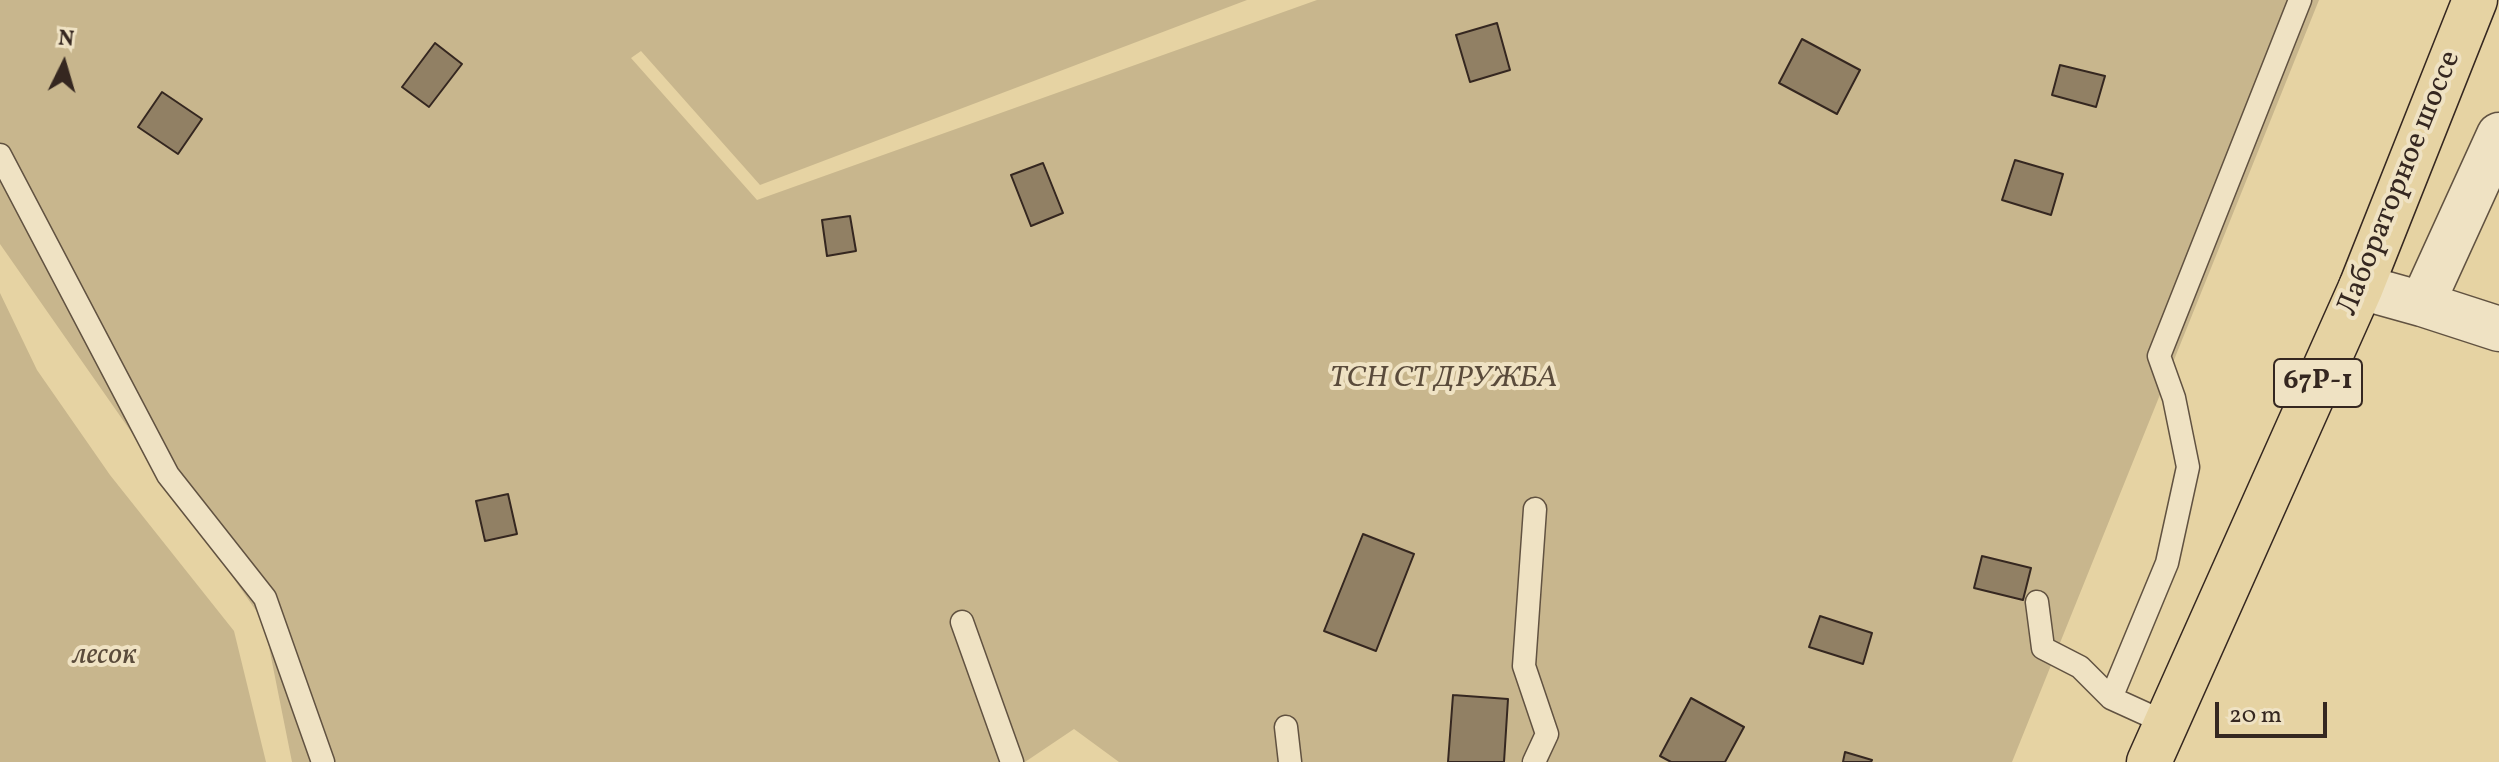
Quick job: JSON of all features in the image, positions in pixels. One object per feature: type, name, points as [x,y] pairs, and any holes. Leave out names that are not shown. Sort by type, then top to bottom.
[{"type":"main road","name":"Лабораторное шоссе","points":[[2157,742],[2361,287],[2475,0]]},
{"type":"street","points":[[2422,304],[2499,135]]},
{"type":"street","points":[[2361,287],[2499,329]]},
{"type":"lane","points":[[2111,698],[2167,563],[2188,467],[2174,398],[2159,356],[2300,0]]},
{"type":"lane","points":[[0,155],[168,475],[265,598],[323,762]]},
{"type":"lane","points":[[1534,762],[1547,734],[1524,666],[1535,509]]},
{"type":"lane","points":[[2037,602],[2043,648],[2080,667],[2157,742]]},
{"type":"lane","points":[[962,622],[1012,762]]},
{"type":"lane","points":[[1286,727],[1290,762]]},
{"type":"green space","name":"ТСН СТ ДРУЖБА","points":[[0,0],[1247,0],[760,185],[641,51],[631,58],[757,200],[1317,0],[2319,0],[2012,762],[1119,762],[1074,729],[1025,762],[292,762],[264,622],[0,244]]},
{"type":"green space","name":"лесок","points":[[0,293],[37,370],[110,475],[234,631],[266,762],[0,762]]},
{"type":"building","points":[[1497,23],[1510,70],[1470,82],[1456,35]]},
{"type":"building","points":[[1802,39],[1860,70],[1837,114],[1779,83]]},
{"type":"building","points":[[435,43],[462,64],[429,107],[402,87]]},
{"type":"building","points":[[2060,65],[2105,76],[2096,107],[2052,95]]},
{"type":"building","points":[[162,92],[202,119],[178,154],[138,127]]},
{"type":"building","points":[[2015,160],[2063,174],[2051,215],[2002,200]]},
{"type":"building","points":[[1043,163],[1063,213],[1031,226],[1011,175]]},
{"type":"building","points":[[850,216],[856,251],[827,256],[822,220]]},
{"type":"building","points":[[508,494],[517,534],[485,541],[476,501]]},
{"type":"building","points":[[1363,534],[1414,554],[1376,651],[1324,631]]},
{"type":"building","points":[[1982,556],[2031,568],[2023,600],[1974,588]]},
{"type":"building","points":[[1820,616],[1872,633],[1863,664],[1809,647]]},
{"type":"building","points":[[1453,695],[1508,699],[1504,762],[1448,762]]},
{"type":"building","points":[[1691,698],[1744,727],[1725,762],[1671,762],[1660,756]]},
{"type":"building","points":[[1845,752],[1872,760],[1843,762]]}]
